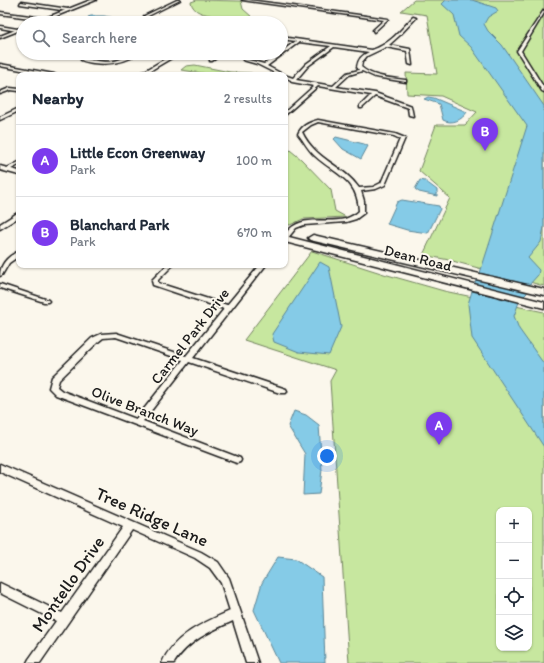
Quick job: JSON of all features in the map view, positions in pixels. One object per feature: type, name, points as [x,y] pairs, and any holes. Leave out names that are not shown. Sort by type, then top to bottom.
[{"type":"main road","points":[[0,162],[16,166]]},
{"type":"main road","points":[[3,169],[16,167]]},
{"type":"main road","name":"Dean Road","points":[[288,235],[463,272],[543,292]]},
{"type":"main road","name":"Dean Road","points":[[288,236],[459,284],[542,304]]},
{"type":"street","points":[[53,16],[94,0]]},
{"type":"street","points":[[145,16],[179,0]]},
{"type":"street","points":[[243,0],[385,18],[386,20],[374,31]]},
{"type":"street","points":[[21,3],[68,10]]},
{"type":"street","points":[[544,11],[519,51],[544,91]]},
{"type":"street","points":[[0,13],[22,16]]},
{"type":"street","points":[[387,46],[414,18]]},
{"type":"street","points":[[0,27],[16,30]]},
{"type":"street","points":[[0,37],[16,30]]},
{"type":"street","points":[[288,39],[370,51],[387,46],[410,50],[411,64]]},
{"type":"street","points":[[288,48],[298,41]]},
{"type":"street","points":[[293,81],[307,65],[333,46]]},
{"type":"street","points":[[370,51],[359,64],[362,70],[375,76],[405,81]]},
{"type":"street","points":[[83,60],[112,64],[124,60]]},
{"type":"street","points":[[145,72],[166,60]]},
{"type":"street","points":[[245,60],[264,66],[276,72]]},
{"type":"street","points":[[264,66],[272,60]]},
{"type":"street","points":[[0,65],[38,72]]},
{"type":"street","points":[[333,88],[348,74],[362,70]]},
{"type":"street","points":[[288,78],[293,81],[374,94],[410,107],[411,115]]},
{"type":"street","points":[[288,111],[317,85]]},
{"type":"street","points":[[0,93],[11,89],[16,90]]},
{"type":"street","points":[[361,107],[374,94]]},
{"type":"street","points":[[0,119],[16,111]]},
{"type":"street","points":[[288,233],[298,225],[344,221],[358,216],[362,212],[363,206],[358,190],[346,175],[316,155],[300,134],[300,132],[309,124],[318,122],[396,135],[403,138],[383,184],[373,189],[358,190]]},
{"type":"street","points":[[0,227],[16,216]]},
{"type":"street","points":[[0,274],[7,262],[16,255]]},
{"type":"street","points":[[167,268],[155,280],[155,284],[228,308]]},
{"type":"street","name":"Carmel Park Drive","points":[[137,423],[261,268]]},
{"type":"street","points":[[0,286],[46,301]]},
{"type":"street","name":"Olive Branch Way","points":[[188,360],[116,335],[101,336],[55,379],[53,388],[59,393],[237,460]]},
{"type":"street","points":[[188,360],[283,390]]},
{"type":"street","name":"Tree Ridge Lane","points":[[0,468],[198,555],[214,565],[225,581],[252,663]]},
{"type":"street","name":"Montello Drive","points":[[33,663],[130,525]]},
{"type":"street","points":[[0,588],[64,619]]},
{"type":"street","points":[[168,663],[182,642],[198,631],[236,614]]},
{"type":"green space","points":[[197,0],[241,1],[243,9],[251,16],[207,15],[194,9],[191,2]]},
{"type":"green space","points":[[414,0],[544,0],[544,286],[449,260],[423,255],[450,198],[419,171],[436,125],[465,125],[477,112],[441,96],[407,94],[406,73],[437,74],[427,15],[401,11]]},
{"type":"green space","points":[[195,65],[230,72],[195,72],[181,70],[186,66]]},
{"type":"green space","points":[[288,148],[301,159],[331,190],[335,211],[346,217],[303,219],[288,225]]},
{"type":"green space","points":[[312,251],[444,291],[544,312],[544,663],[349,663],[330,381],[336,370],[244,340]]},
{"type":"water","points":[[446,0],[472,0],[496,8],[498,11],[488,17],[484,24],[488,31],[502,45],[544,106],[544,227],[541,242],[528,258],[539,270],[538,275],[529,285],[480,273],[527,126],[471,47],[459,36],[454,15],[442,4]]},
{"type":"water","points":[[428,97],[434,98],[467,112],[453,122],[443,120],[439,104],[424,99]]},
{"type":"water","points":[[336,137],[368,146],[361,159],[343,149],[334,139]]},
{"type":"water","points":[[420,180],[425,181],[437,190],[437,196],[419,192],[415,189]]},
{"type":"water","points":[[402,200],[439,206],[440,209],[428,233],[407,230],[387,224],[397,202]]},
{"type":"water","points":[[320,262],[329,267],[341,327],[329,355],[299,352],[274,342],[272,334]]},
{"type":"water","points":[[478,276],[528,288],[527,293],[521,299],[473,287]]},
{"type":"water","points":[[472,291],[519,302],[514,316],[519,329],[544,364],[544,447],[472,338],[468,304]]},
{"type":"water","points":[[294,411],[306,415],[319,425],[322,470],[319,494],[303,495],[305,454],[288,426]]},
{"type":"water","points":[[278,557],[296,559],[322,577],[325,663],[279,663],[254,610],[262,583]]},
{"type":"place","name":"Blanchard Park","points":[[485,151]]},
{"type":"place","name":"Little Econ Greenway","points":[[439,445]]}]
